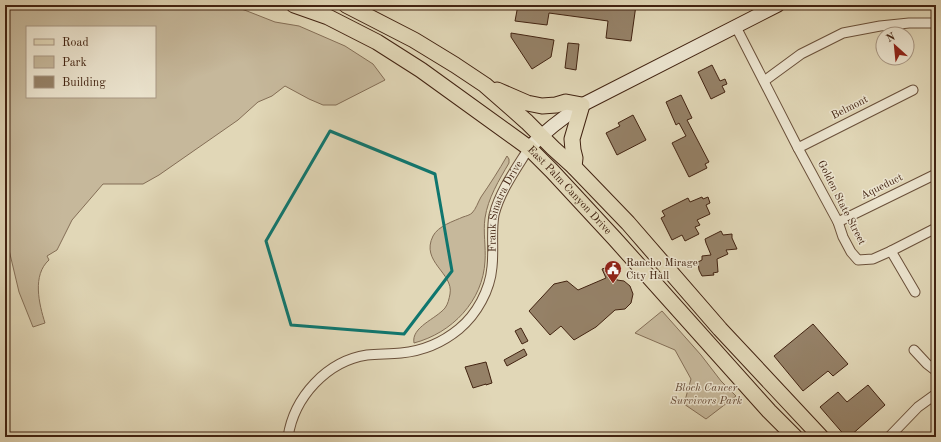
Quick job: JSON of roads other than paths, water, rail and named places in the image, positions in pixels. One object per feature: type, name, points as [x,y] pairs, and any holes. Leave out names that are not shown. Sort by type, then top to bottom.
[{"type":"main road","name":"East Palm Canyon Drive","points":[[294,5],[328,17],[377,42],[421,70],[529,148],[609,233],[769,411],[795,437]]},
{"type":"main road","name":"East Palm Canyon Drive","points":[[346,5],[414,40],[485,85],[541,136],[628,223],[720,329],[821,437]]},
{"type":"main road","name":"Frank Sinatra Drive","points":[[529,148],[564,117],[582,105],[778,5]]},
{"type":"main road","points":[[485,85],[527,103],[542,106],[556,105],[566,102],[582,105],[572,139],[575,158],[574,168]]},
{"type":"street","points":[[764,81],[802,54],[843,33],[880,26],[909,23],[936,23]]},
{"type":"street","name":"Golden State Street","points":[[736,27],[838,222],[848,247],[858,260],[873,259],[936,228]]},
{"type":"street","name":"Belmont","points":[[798,148],[913,90]]},
{"type":"street","name":"Frank Sinatra Drive","points":[[288,437],[301,401],[316,382],[324,375],[355,358],[366,355],[424,349],[443,341],[468,320],[482,300],[490,279],[492,267],[492,236],[494,215],[497,205],[509,180],[529,148]]},
{"type":"street","name":"Aqueduct","points":[[838,222],[936,174]]},
{"type":"street","points":[[891,251],[915,292]]},
{"type":"street","points":[[914,350],[936,371]]},
{"type":"street","points":[[889,437],[918,407],[936,394]]},
{"type":"place","name":"Rancho Mirage City Hall","points":[[613,284]]},
{"type":"park label","name":"Bloch Cancer Survivors Park","points":[[706,394]]}]
